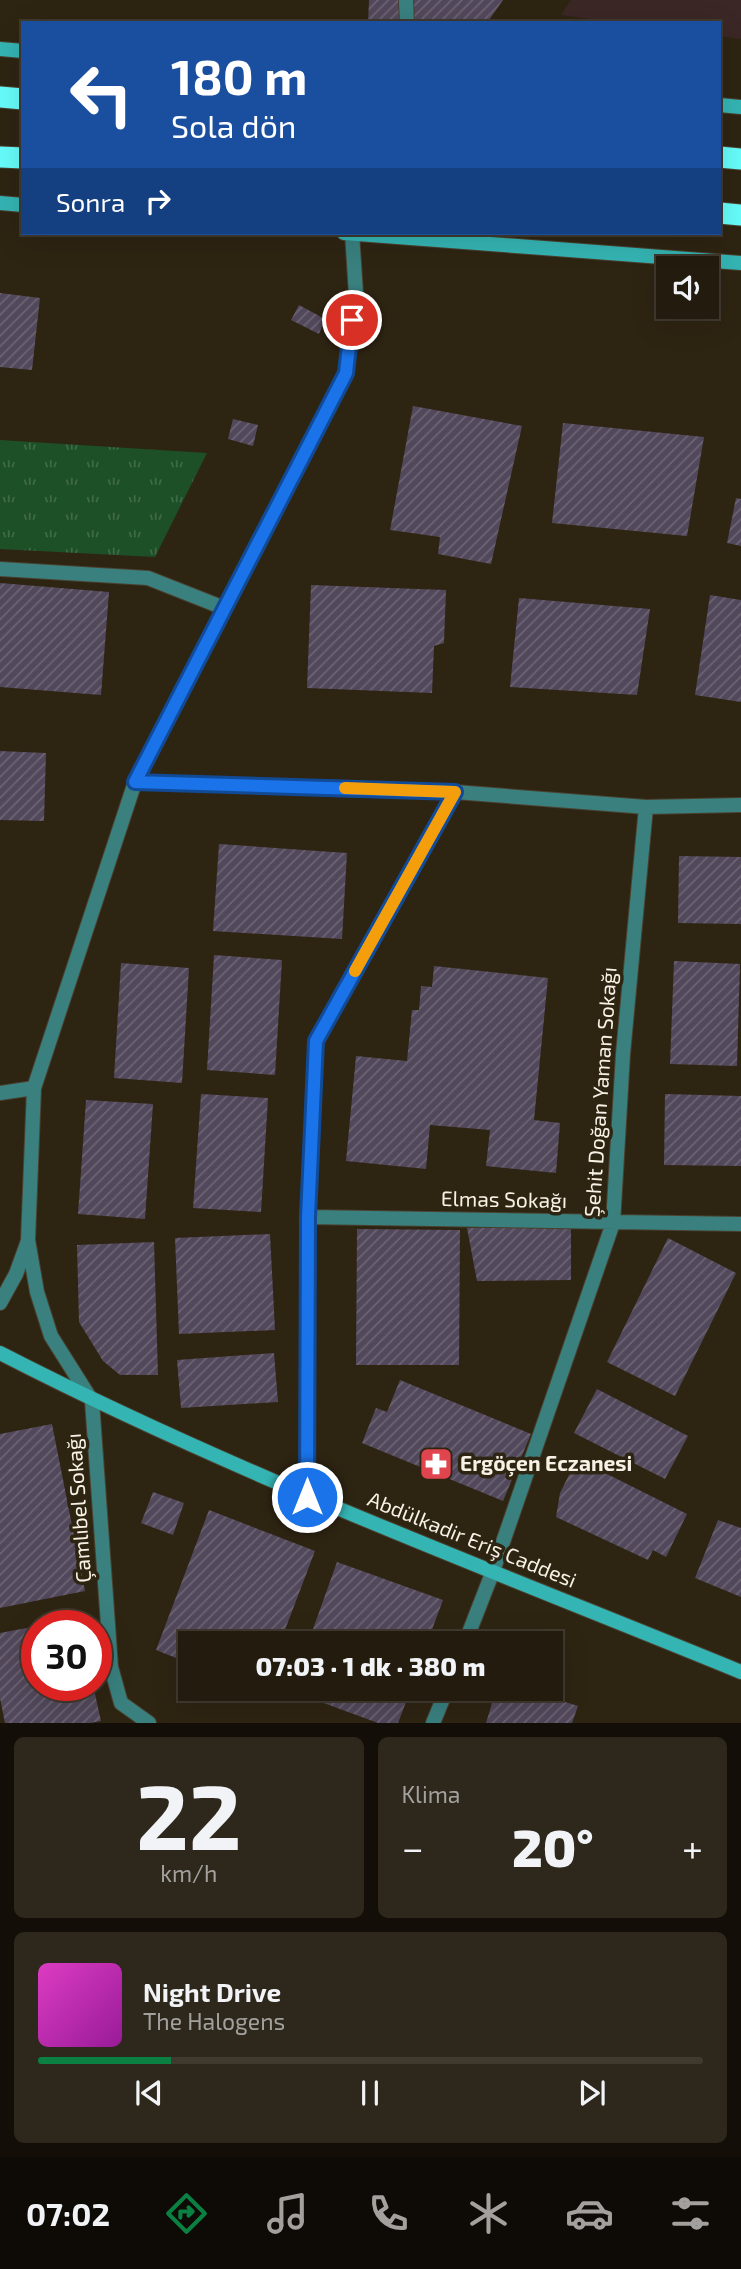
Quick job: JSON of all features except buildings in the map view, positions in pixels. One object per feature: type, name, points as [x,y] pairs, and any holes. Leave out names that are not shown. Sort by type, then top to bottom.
[{"type":"highway","points":[[0,97],[21,99]]},
{"type":"highway","points":[[0,156],[21,158]]},
{"type":"highway","points":[[721,157],[741,159]]},
{"type":"highway","points":[[721,213],[741,215]]},
{"type":"main road","points":[[0,49],[21,51]]},
{"type":"main road","points":[[721,105],[741,107]]},
{"type":"main road","points":[[0,203],[21,205]]},
{"type":"main road","points":[[378,235],[741,263]]},
{"type":"main road","name":"Abdülkadir Eriş Caddesi","points":[[0,1353],[92,1401],[307,1497],[741,1672]]},
{"type":"street","points":[[406,0],[407,21]]},
{"type":"street","points":[[92,1401],[51,1336],[37,1292],[29,1240],[34,1087],[135,782],[346,373],[356,294],[352,235]]},
{"type":"street","points":[[0,569],[148,578],[225,608]]},
{"type":"street","points":[[135,782],[455,792],[646,807],[741,805]]},
{"type":"street","points":[[307,1497],[308,1217],[316,1041],[455,792]]},
{"type":"street","name":"Şehit Doğan Yaman Sokağı","points":[[470,1631],[493,1571],[613,1223],[623,1054],[646,807]]},
{"type":"street","points":[[0,1093],[34,1087]]},
{"type":"street","name":"Elmas Sokağı","points":[[308,1217],[741,1224]]},
{"type":"street","points":[[0,1303],[29,1240]]},
{"type":"street","name":"Çamlıbel Sokağı","points":[[92,1401],[111,1667],[121,1703],[149,1723]]},
{"type":"street","points":[[433,1723],[442,1701]]},
{"type":"shaded area","points":[[571,0],[741,0],[741,39],[721,36],[721,21],[605,21],[561,15]]},
{"type":"green space","points":[[0,440],[207,453],[155,557],[0,549]]},
{"type":"slow traffic","points":[[345,788],[455,792],[355,971]]},
{"type":"place","name":"Ergöçen Eczanesi","points":[[436,1464]]},
{"type":"route","points":[[307,1497],[308,1217],[316,1041],[455,792],[135,782],[346,373],[352,320]]}]
